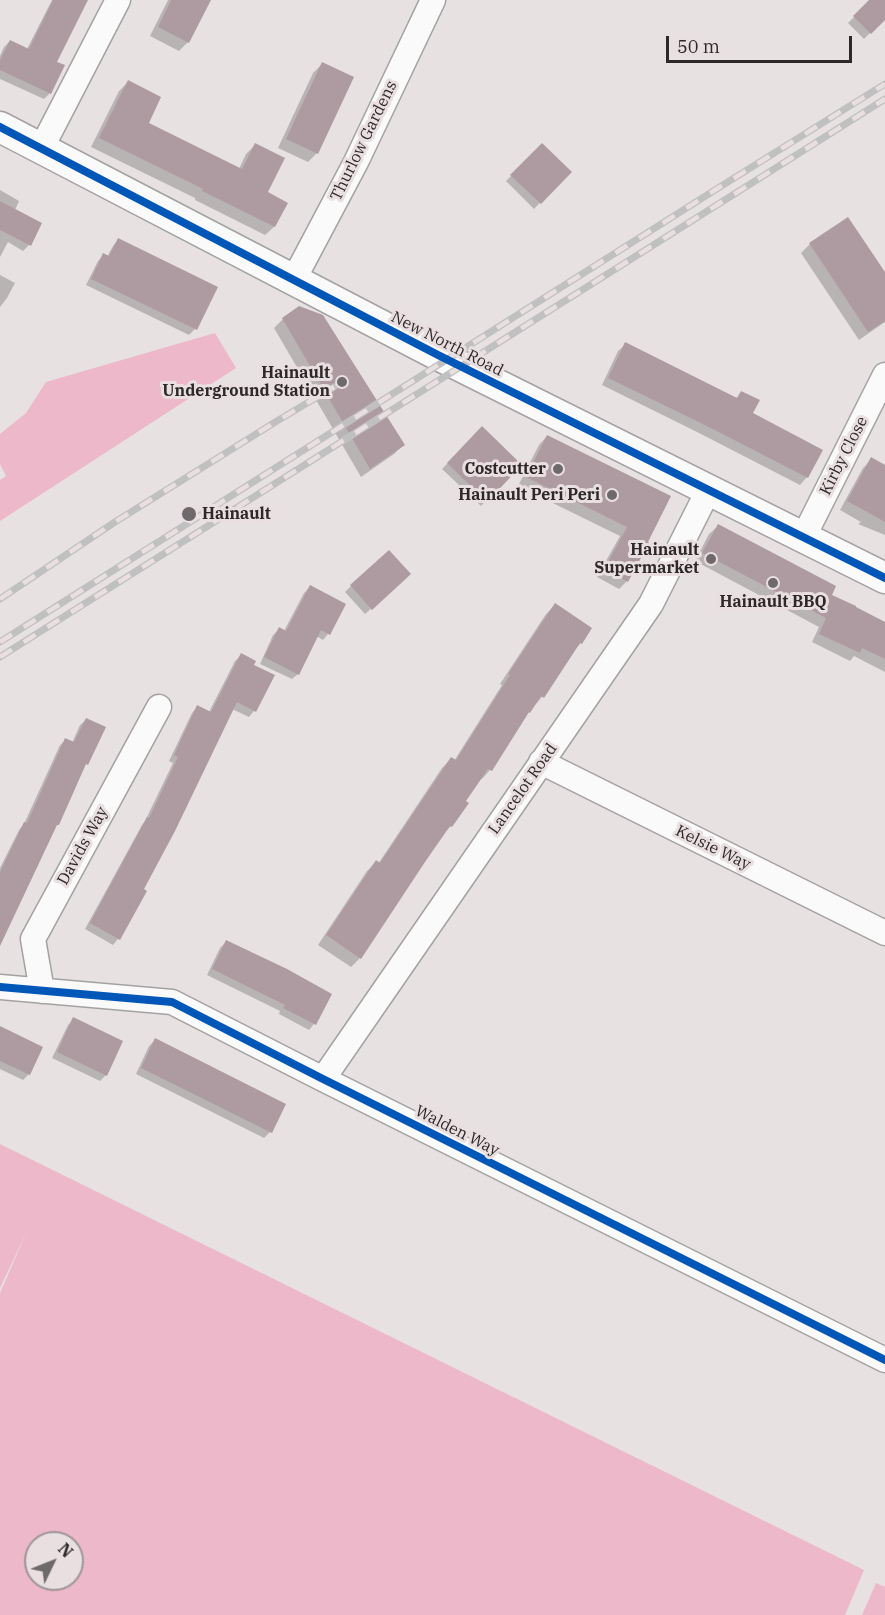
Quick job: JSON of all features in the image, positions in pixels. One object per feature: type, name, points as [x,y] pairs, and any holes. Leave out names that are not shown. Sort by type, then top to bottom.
[{"type":"street","points":[[41,149],[118,0]]},
{"type":"street","name":"Thurlow Gardens","points":[[293,281],[356,162],[433,0]]},
{"type":"street","name":"New North Road","points":[[1,131],[41,149],[438,355],[885,578]]},
{"type":"street","name":"Kirby Close","points":[[804,536],[885,375]]},
{"type":"street","name":"Lancelot Road","points":[[323,1079],[651,604],[709,489]]},
{"type":"street","name":"Davids Way","points":[[42,991],[33,939],[159,707]]},
{"type":"street","name":"Kelsie Way","points":[[541,762],[885,933]]},
{"type":"street","name":"Walden Way","points":[[0,987],[172,1002],[885,1360]]},
{"type":"shaded area","points":[[215,333],[236,368],[0,521],[0,480],[6,476],[0,464],[0,434],[26,413],[46,382]]},
{"type":"shaded area","points":[[0,1144],[864,1570],[845,1615],[0,1615],[0,1293],[27,1231],[0,1288]]},
{"type":"shaded area","points":[[876,1583],[885,1587],[885,1615],[862,1615]]},
{"type":"building","points":[[53,0],[88,0],[57,62],[65,65],[51,94],[0,70],[0,60],[10,40],[29,49]]},
{"type":"building","points":[[171,0],[211,0],[189,43],[158,27]]},
{"type":"building","points":[[869,0],[885,0],[885,20],[871,34],[853,16]]},
{"type":"building","points":[[322,62],[354,77],[318,154],[286,139]]},
{"type":"building","points":[[128,80],[161,97],[149,123],[242,169],[255,143],[285,158],[268,192],[288,203],[275,227],[99,138]]},
{"type":"building","points":[[542,143],[572,172],[541,204],[510,175]]},
{"type":"building","points":[[0,201],[42,223],[31,246],[0,230]]},
{"type":"building","points":[[848,217],[885,272],[885,321],[868,332],[809,243]]},
{"type":"building","points":[[118,238],[218,287],[197,330],[91,279],[103,253],[109,256]]},
{"type":"building","name":"Hainault Underground Station","points":[[299,306],[323,315],[405,445],[370,469],[282,318]]},
{"type":"building","points":[[625,342],[737,398],[741,391],[760,400],[753,413],[823,450],[808,478],[608,378]]},
{"type":"building","points":[[482,426],[522,465],[487,502],[447,463]]},
{"type":"building","points":[[547,435],[671,496],[628,582],[604,569],[627,527],[526,477]]},
{"type":"building","points":[[871,457],[885,465],[885,522],[847,501]]},
{"type":"building","points":[[718,524],[836,586],[832,595],[885,622],[885,659],[862,648],[860,653],[819,634],[826,618],[702,553]]},
{"type":"building","points":[[389,550],[411,574],[372,610],[350,585]]},
{"type":"building","points":[[310,585],[346,604],[330,635],[321,630],[299,675],[264,657],[279,627],[286,631]]},
{"type":"building","points":[[555,603],[592,628],[544,698],[541,696],[529,712],[492,771],[488,769],[466,801],[469,803],[425,862],[361,959],[326,935],[376,860],[380,863],[451,757],[456,760],[510,675],[508,674]]},
{"type":"building","points":[[241,653],[256,661],[254,665],[275,675],[256,712],[237,702],[175,831],[144,889],[147,891],[120,940],[90,923],[147,817],[149,818],[178,757],[174,755],[197,705],[211,712]]},
{"type":"building","points":[[86,718],[106,727],[88,765],[86,764],[0,946],[0,872],[24,822],[27,823],[65,738],[74,742]]},
{"type":"building","points":[[226,940],[287,969],[332,994],[316,1025],[283,1008],[285,1005],[212,969]]},
{"type":"building","points":[[73,1017],[123,1041],[107,1076],[57,1052]]},
{"type":"building","points":[[0,1026],[43,1047],[30,1075],[0,1061]]},
{"type":"building","points":[[155,1038],[286,1104],[272,1133],[141,1068]]},
{"type":"railway","points":[[0,642],[885,84]]},
{"type":"railway","points":[[0,657],[885,99]]},
{"type":"railway","points":[[0,599],[115,522],[334,387]]},
{"type":"cycle path","points":[[0,127],[438,355],[885,578]]},
{"type":"cycle path","points":[[0,987],[172,1002],[885,1360]]},
{"type":"place","name":"Hainault Underground Station","points":[[342,382]]},
{"type":"place","name":"Costcutter","points":[[558,469]]},
{"type":"place","name":"Hainault Peri Peri","points":[[612,495]]},
{"type":"place","name":"Hainault","points":[[189,514]]},
{"type":"place","name":"Hainault Supermarket","points":[[711,559]]},
{"type":"place","name":"Hainault BBQ","points":[[773,583]]}]
